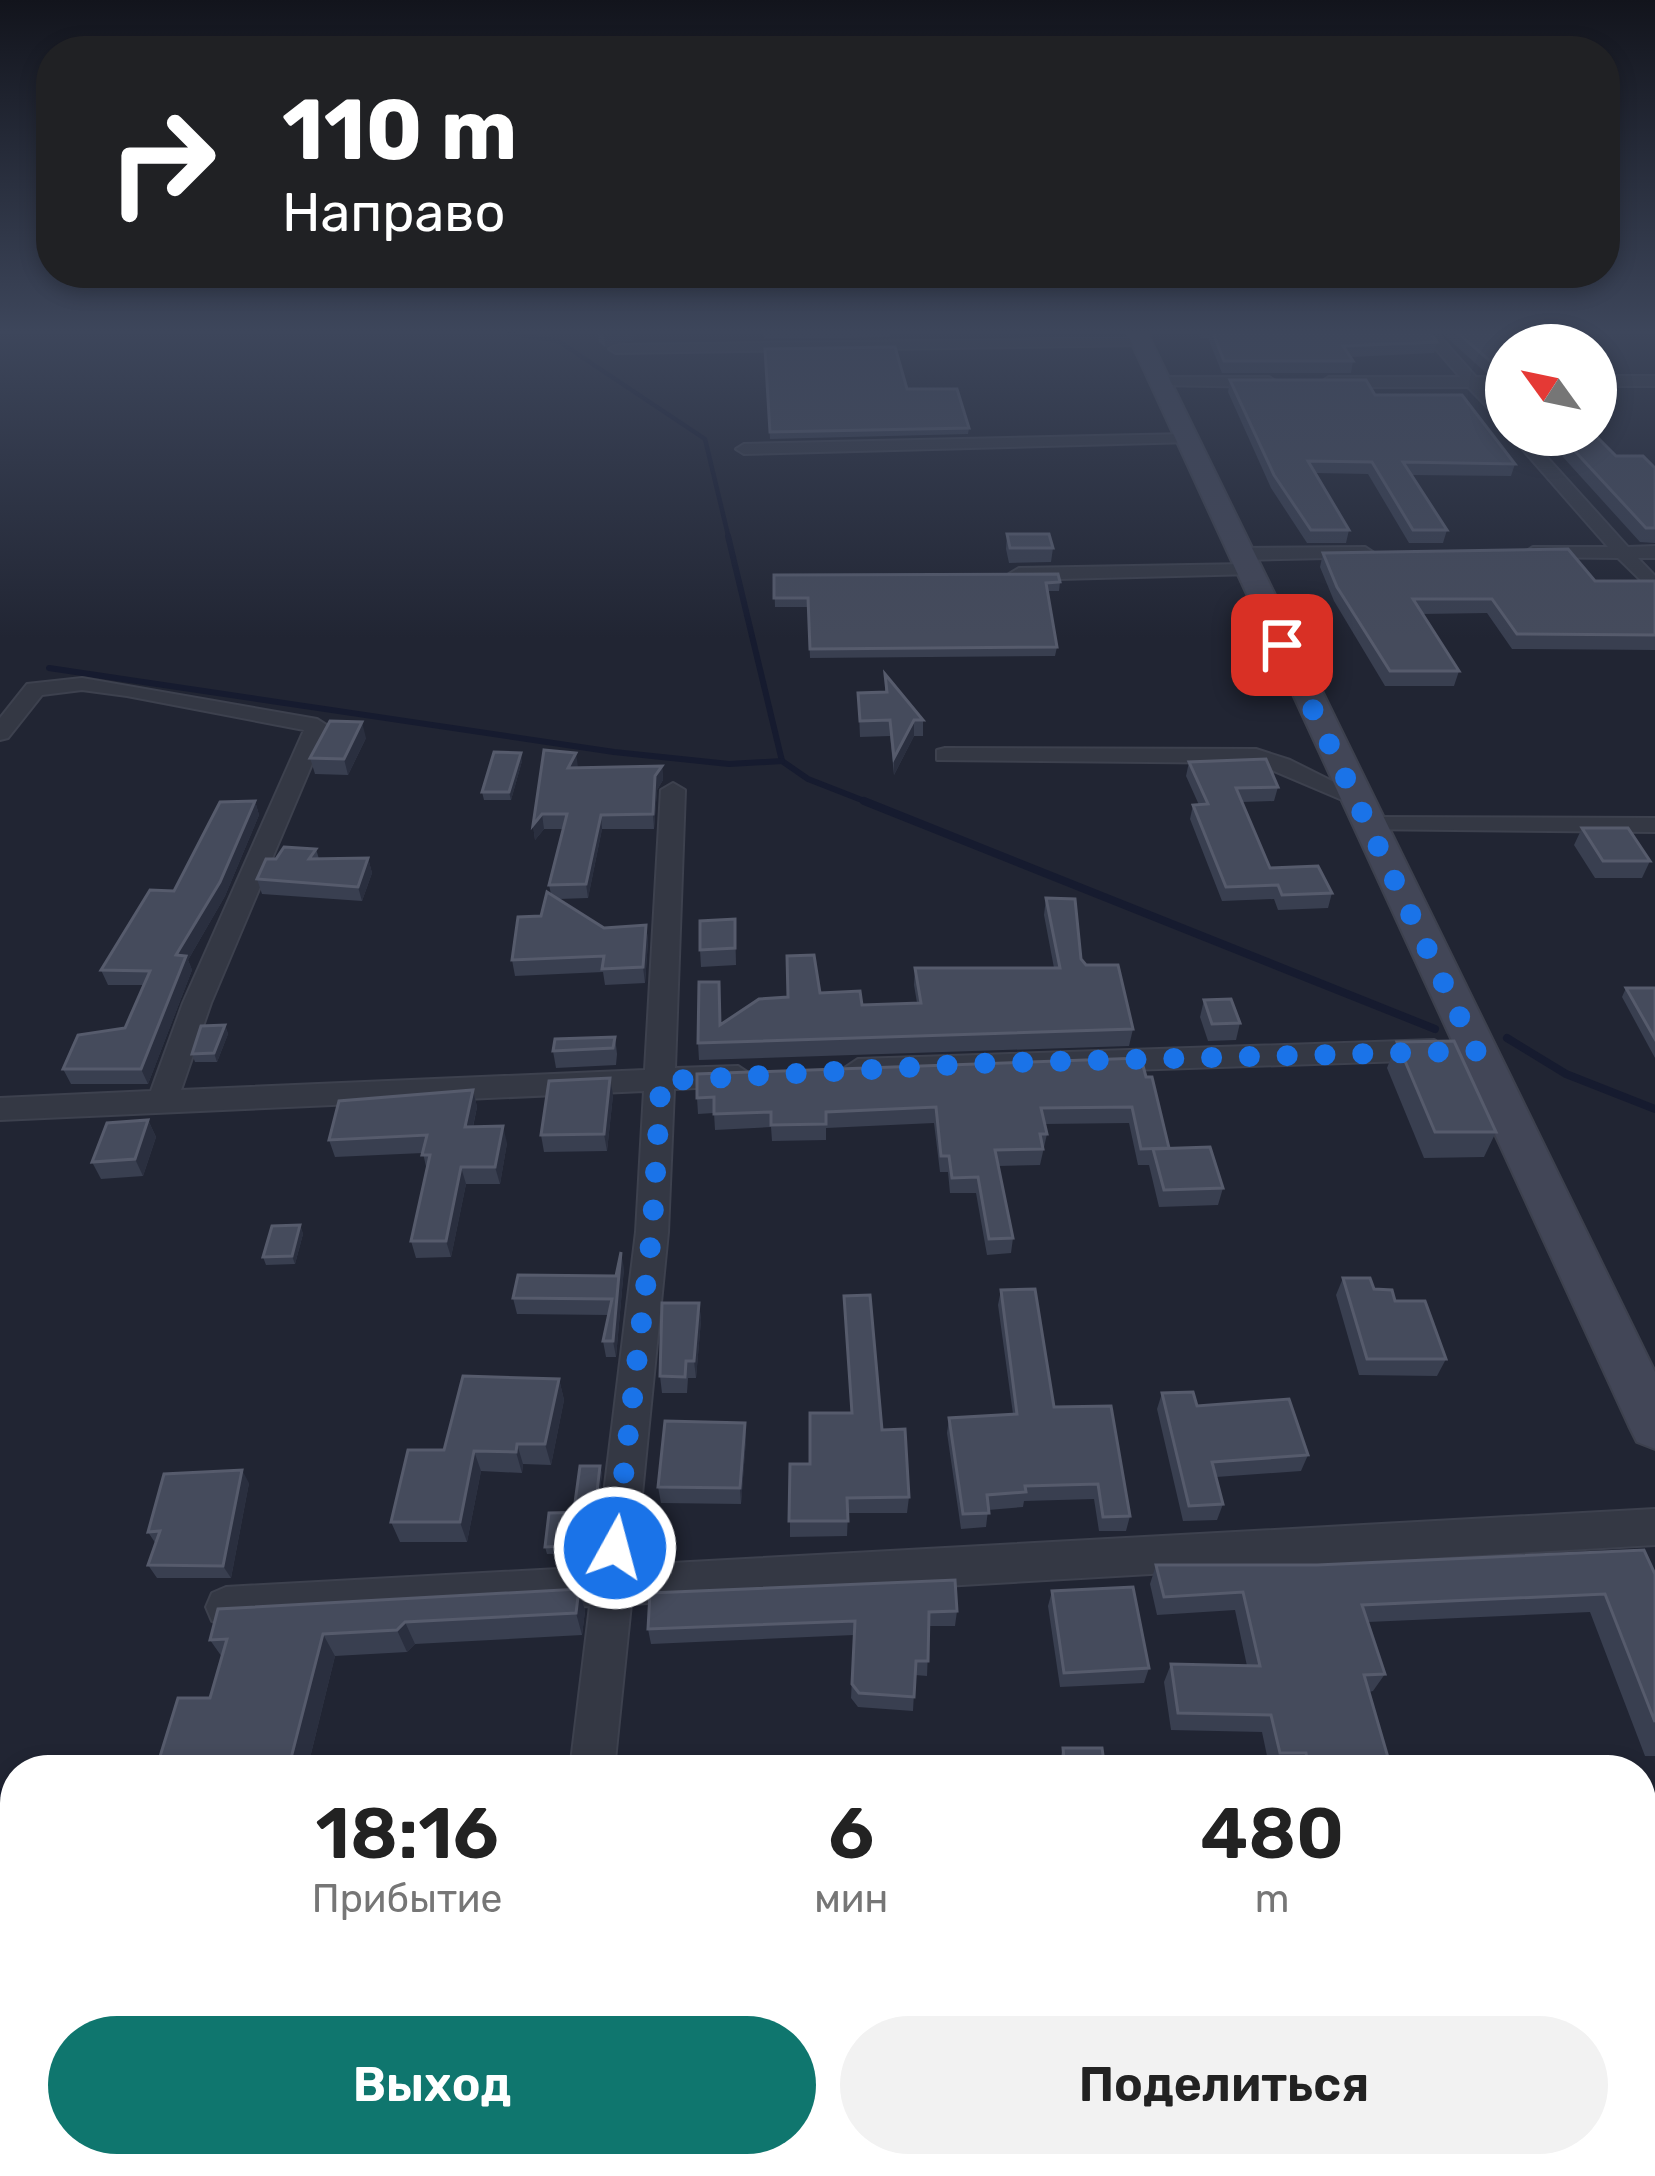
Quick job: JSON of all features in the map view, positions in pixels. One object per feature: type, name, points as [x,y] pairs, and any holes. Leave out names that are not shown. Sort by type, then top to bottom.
[{"type":"main road","points":[[1184,435],[1655,1426]]},
{"type":"street","points":[[744,449],[1186,439]]},
{"type":"street","points":[[1537,456],[1655,588]]},
{"type":"street","points":[[1515,553],[1655,552]]},
{"type":"street","points":[[1003,574],[1382,553]]},
{"type":"street","points":[[0,733],[30,692],[67,684],[128,689],[317,726],[197,1003],[163,1099]]},
{"type":"street","points":[[945,755],[1256,756],[1280,763],[1361,811],[1655,825]]},
{"type":"street","points":[[594,1755],[652,1232],[673,790]]},
{"type":"street","points":[[824,1071],[1273,1053],[1476,1051]]},
{"type":"street","points":[[0,1109],[778,1074]]},
{"type":"street","points":[[226,1607],[1655,1527]]},
{"type":"building","points":[[1255,435],[1485,435],[1485,456],[1509,456],[1515,464],[1403,462],[1447,530],[1413,530],[1372,462],[1308,461],[1349,530],[1311,530],[1274,475]]},
{"type":"building","points":[[1579,456],[1643,456],[1655,468],[1655,528],[1646,528]]},
{"type":"building","points":[[1007,534],[1049,534],[1053,548],[1010,548]]},
{"type":"building","points":[[1568,549],[1595,581],[1655,581],[1655,635],[1517,634],[1492,599],[1413,599],[1459,671],[1390,671],[1337,587],[1323,553]]},
{"type":"building","points":[[1058,574],[1060,582],[1046,583],[1057,647],[810,649],[808,598],[774,598],[774,575]]},
{"type":"building","points":[[885,674],[923,720],[914,720],[894,758],[890,720],[860,721],[858,693],[887,692]]},
{"type":"building","points":[[330,721],[362,722],[344,759],[310,758]]},
{"type":"building","points":[[544,750],[576,753],[568,768],[662,766],[655,776],[653,814],[601,815],[586,884],[549,885],[567,814],[542,814],[533,825]]},
{"type":"building","points":[[494,752],[521,753],[509,792],[482,792]]},
{"type":"building","points":[[1266,759],[1278,787],[1236,788],[1270,868],[1318,866],[1332,893],[1282,895],[1278,885],[1226,887],[1193,805],[1208,804],[1189,762]]},
{"type":"building","points":[[255,801],[220,882],[176,955],[186,956],[141,1069],[63,1069],[78,1035],[125,1028],[150,971],[101,970],[150,890],[174,891],[220,802]]},
{"type":"building","points":[[1582,828],[1628,828],[1650,861],[1603,861]]},
{"type":"building","points":[[284,847],[316,849],[309,859],[368,858],[358,887],[257,879],[266,859],[276,859]]},
{"type":"building","points":[[547,892],[604,928],[646,925],[643,967],[602,969],[604,956],[512,960],[518,917],[541,916]]},
{"type":"building","points":[[1046,898],[1075,899],[1081,959],[1086,965],[1118,965],[1133,1029],[698,1043],[699,982],[719,982],[720,1025],[759,999],[788,997],[787,956],[814,955],[820,993],[860,991],[862,1005],[921,1003],[915,968],[1060,968]]},
{"type":"building","points":[[735,919],[735,948],[700,950],[700,921]]},
{"type":"building","points":[[1626,988],[1655,988],[1655,1039]]},
{"type":"building","points":[[1231,999],[1240,1023],[1212,1024],[1204,1000]]},
{"type":"building","points":[[225,1025],[214,1053],[192,1054],[201,1026]]},
{"type":"building","points":[[615,1037],[613,1048],[553,1051],[555,1039]]},
{"type":"building","points":[[1454,1041],[1496,1132],[1435,1132],[1397,1042]]},
{"type":"building","points":[[1141,1058],[1146,1077],[1152,1077],[1169,1148],[1141,1149],[1132,1107],[1041,1108],[1047,1134],[1040,1134],[1043,1149],[995,1150],[1013,1238],[989,1239],[978,1177],[952,1178],[949,1156],[941,1156],[936,1107],[826,1112],[826,1124],[771,1125],[771,1112],[714,1114],[714,1097],[697,1098],[697,1074]]},
{"type":"building","points":[[610,1078],[604,1134],[541,1135],[549,1081]]},
{"type":"building","points":[[473,1090],[465,1127],[503,1126],[495,1167],[461,1167],[446,1241],[411,1241],[430,1155],[422,1155],[427,1135],[329,1140],[339,1101]]},
{"type":"building","points":[[148,1120],[135,1159],[92,1162],[107,1123]]},
{"type":"building","points":[[1210,1147],[1223,1188],[1164,1190],[1153,1149]]},
{"type":"building","points":[[300,1225],[292,1256],[263,1257],[272,1226]]},
{"type":"building","points":[[621,1252],[613,1341],[603,1341],[612,1299],[513,1298],[518,1275],[616,1276]]},
{"type":"building","points":[[1343,1278],[1370,1278],[1374,1289],[1392,1290],[1395,1301],[1425,1301],[1446,1359],[1367,1359]]},
{"type":"building","points":[[1035,1289],[1054,1407],[1111,1406],[1130,1516],[1103,1517],[1098,1484],[1025,1486],[1026,1492],[987,1495],[989,1513],[963,1514],[949,1418],[1017,1414],[1001,1290]]},
{"type":"building","points":[[870,1295],[882,1430],[905,1429],[909,1497],[847,1498],[848,1521],[789,1521],[790,1464],[810,1464],[810,1413],[852,1413],[844,1296]]},
{"type":"building","points":[[662,1303],[699,1303],[694,1361],[686,1361],[685,1377],[660,1376]]},
{"type":"building","points":[[463,1376],[559,1379],[545,1444],[517,1444],[516,1452],[474,1451],[460,1522],[391,1522],[408,1450],[444,1450]]},
{"type":"building","points":[[1193,1392],[1197,1406],[1289,1399],[1308,1455],[1212,1462],[1223,1504],[1189,1506],[1162,1393]]},
{"type":"building","points":[[665,1421],[745,1423],[740,1488],[658,1487]]},
{"type":"building","points":[[580,1466],[600,1466],[595,1509],[574,1510]]},
{"type":"building","points":[[242,1470],[223,1566],[148,1565],[160,1531],[148,1532],[164,1474]]},
{"type":"building","points":[[594,1512],[590,1545],[545,1547],[549,1513]]},
{"type":"building","points":[[1644,1550],[1655,1574],[1655,1722],[1605,1594],[1362,1605],[1385,1674],[1364,1675],[1387,1755],[1280,1753],[1271,1715],[1178,1713],[1171,1664],[1260,1666],[1243,1592],[1164,1597],[1156,1565],[1317,1565]]},
{"type":"building","points":[[955,1580],[957,1611],[929,1612],[928,1661],[916,1661],[914,1697],[859,1693],[852,1684],[855,1621],[648,1629],[650,1593]]},
{"type":"building","points":[[1133,1587],[1149,1668],[1064,1673],[1052,1591]]},
{"type":"building","points":[[579,1589],[576,1613],[405,1622],[397,1630],[323,1634],[292,1755],[160,1755],[178,1698],[210,1698],[227,1639],[210,1640],[218,1609]]},
{"type":"building","points":[[1063,1748],[1102,1748],[1103,1755],[1064,1755]]},
{"type":"waterway","points":[[698,435],[705,439],[729,539]]},
{"type":"waterway","points":[[728,536],[782,761]]},
{"type":"waterway","points":[[49,668],[614,752],[729,764],[782,761]]},
{"type":"waterway","points":[[782,761],[808,779],[872,804]]},
{"type":"waterway","points":[[864,801],[1435,1029]]},
{"type":"waterway","points":[[1507,1038],[1566,1074],[1655,1109]]},
{"type":"route","points":[[615,1548],[652,1232],[661,1081],[988,1063],[1476,1051],[1282,645]]}]
